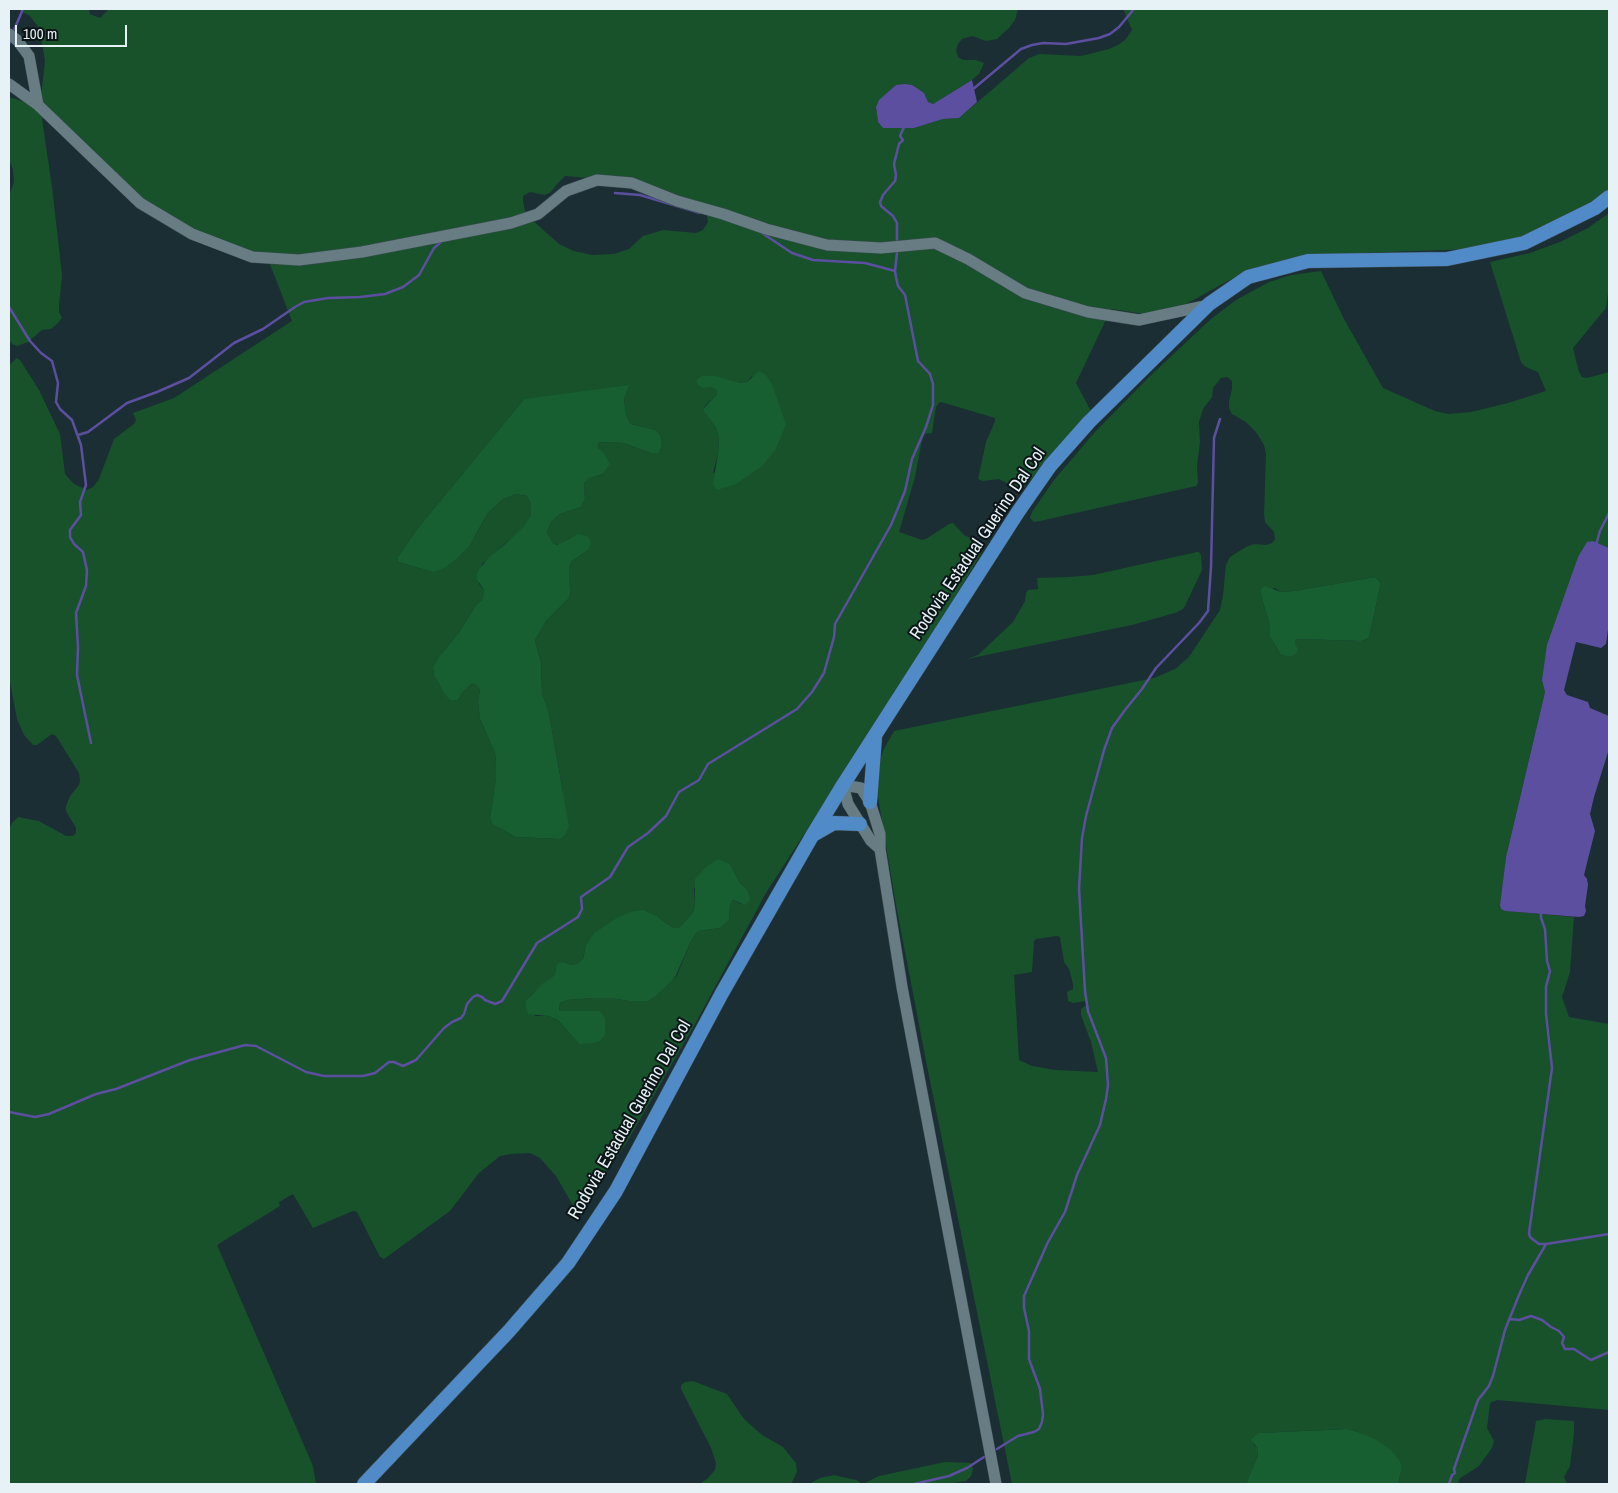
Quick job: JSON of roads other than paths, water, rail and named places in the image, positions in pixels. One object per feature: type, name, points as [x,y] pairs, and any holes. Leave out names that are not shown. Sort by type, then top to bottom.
[{"type":"main road","name":"Rodovia Estadual Guerino Dal Col","points":[[364,1484],[509,1331],[568,1263],[616,1191],[722,993],[843,785],[1050,466],[1089,422],[1209,304],[1248,277],[1308,261],[1447,259],[1524,243],[1595,208],[1609,198]]},
{"type":"main road","points":[[870,802],[876,734]]},
{"type":"main road","points":[[812,836],[834,823],[860,824]]},
{"type":"street","points":[[9,34],[17,40],[30,56],[38,105]]},
{"type":"street","points":[[9,84],[38,105],[140,204],[192,234],[252,257],[299,260],[353,254],[511,223],[538,214],[566,191],[597,180],[632,182],[677,201],[766,229],[827,245],[881,248],[935,243],[968,259],[1025,293],[1088,312],[1139,320],[1209,304]]},
{"type":"street","points":[[880,850],[871,841],[848,804],[843,785],[861,788],[870,802],[880,834],[880,850],[902,987],[996,1484]]},
{"type":"waterway","points":[[14,30],[23,9]]},
{"type":"waterway","points":[[972,90],[1021,49],[1043,43],[1066,44],[1099,38],[1110,34],[1119,27],[1134,9]]},
{"type":"waterway","points":[[897,240],[897,223],[893,216],[881,206],[880,202],[883,195],[895,181],[894,164],[899,144],[903,140],[900,136],[904,127]]},
{"type":"waterway","points":[[615,193],[640,195],[700,213]]},
{"type":"waterway","points":[[762,233],[792,253],[813,260],[865,263],[895,271]]},
{"type":"waterway","points":[[78,435],[88,432],[127,403],[189,378],[234,343],[263,329],[304,302],[328,298],[385,294],[403,287],[419,275],[434,248],[441,242]]},
{"type":"waterway","points":[[9,1112],[35,1117],[49,1114],[96,1094],[116,1089],[190,1060],[245,1045],[256,1046],[306,1072],[324,1076],[363,1076],[375,1073],[389,1062],[403,1066],[416,1060],[444,1028],[461,1018],[467,1004],[473,997],[477,995],[495,1004],[502,1001],[537,943],[578,917],[582,909],[581,897],[610,877],[628,847],[648,833],[666,816],[679,792],[699,780],[708,764],[797,709],[812,692],[824,673],[834,637],[835,624],[891,525],[905,491],[912,459],[933,405],[933,384],[930,374],[918,361],[905,295],[898,286],[895,271],[897,253]]},
{"type":"waterway","points":[[9,307],[30,341],[52,361],[58,383],[56,402],[60,409],[72,420],[81,445],[86,485],[80,502],[81,515],[70,530],[70,537],[74,544],[83,552],[87,570],[86,586],[76,613],[77,675],[91,743]]},
{"type":"waterway","points":[[997,1449],[1018,1436],[1034,1432],[1039,1429],[1042,1422],[1040,1389],[1029,1359],[1029,1331],[1024,1308],[1024,1296],[1048,1242],[1065,1212],[1077,1175],[1100,1125],[1108,1085],[1106,1058],[1088,1011],[1085,991],[1079,889],[1082,838],[1086,816],[1112,728],[1156,668],[1208,611],[1214,438],[1220,419]]},
{"type":"waterway","points":[[1596,545],[1600,531],[1609,513]]},
{"type":"waterway","points":[[1541,911],[1550,971],[1546,987],[1546,1014],[1552,1068],[1529,1233],[1530,1237],[1539,1244],[1609,1234]]},
{"type":"waterway","points":[[1449,1484],[1452,1475],[1455,1473],[1454,1469],[1478,1400],[1489,1386],[1493,1376],[1505,1330],[1519,1295],[1546,1244]]},
{"type":"waterway","points":[[1510,1319],[1519,1320],[1531,1316],[1542,1320],[1559,1331],[1564,1337],[1562,1343],[1565,1349],[1574,1349],[1591,1360],[1609,1352]]},
{"type":"waterway","points":[[914,1484],[949,1476],[967,1468],[984,1457]]}]
